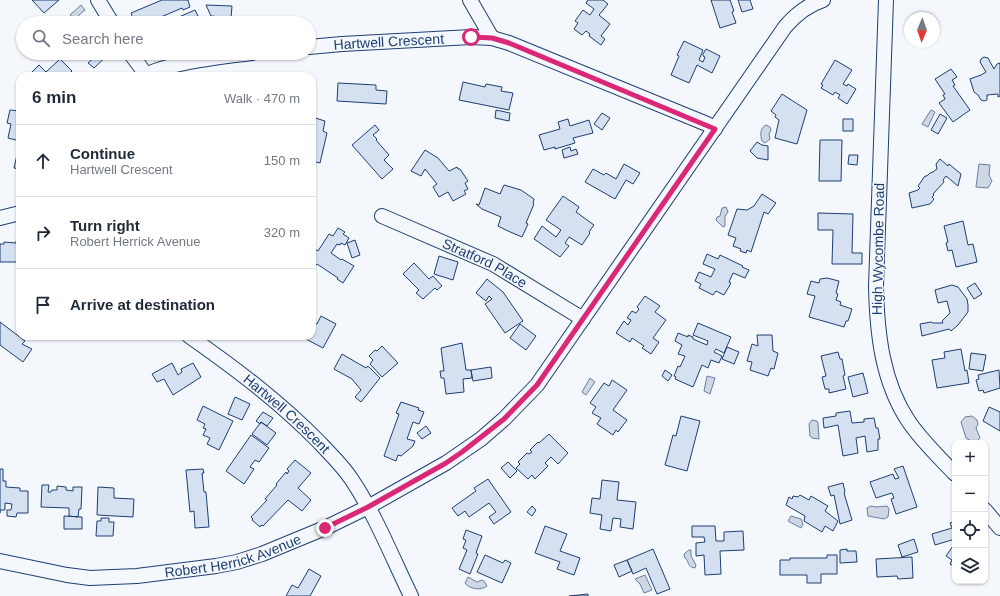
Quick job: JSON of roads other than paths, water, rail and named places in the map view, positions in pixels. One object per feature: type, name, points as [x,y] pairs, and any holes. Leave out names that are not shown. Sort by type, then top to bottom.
[{"type":"street","points":[[98,0],[108,16]]},
{"type":"street","points":[[470,0],[492,38]]},
{"type":"street","name":"Robert Herrick Avenue","points":[[0,561],[49,572],[90,578],[137,576],[203,568],[237,562],[262,554],[325,528],[368,507],[446,463],[481,439],[504,419],[537,385],[785,27],[794,16],[804,8],[823,0]]},
{"type":"street","name":"High Wycombe Road","points":[[886,0],[877,264],[876,306],[878,331],[887,378],[898,403],[915,430],[952,471]]},
{"type":"street","name":"Hartwell Crescent","points":[[316,46],[433,38],[492,38],[509,43],[715,129]]},
{"type":"street","points":[[135,60],[143,72]]},
{"type":"street","points":[[154,72],[177,65],[208,60]]},
{"type":"street","points":[[0,218],[16,214]]},
{"type":"street","name":"Stratford Place","points":[[382,216],[493,264],[583,319]]},
{"type":"street","name":"Hartwell Crescent","points":[[195,340],[258,386],[299,421],[346,472],[368,507],[411,596]]},
{"type":"street","points":[[987,512],[1000,528]]}]
